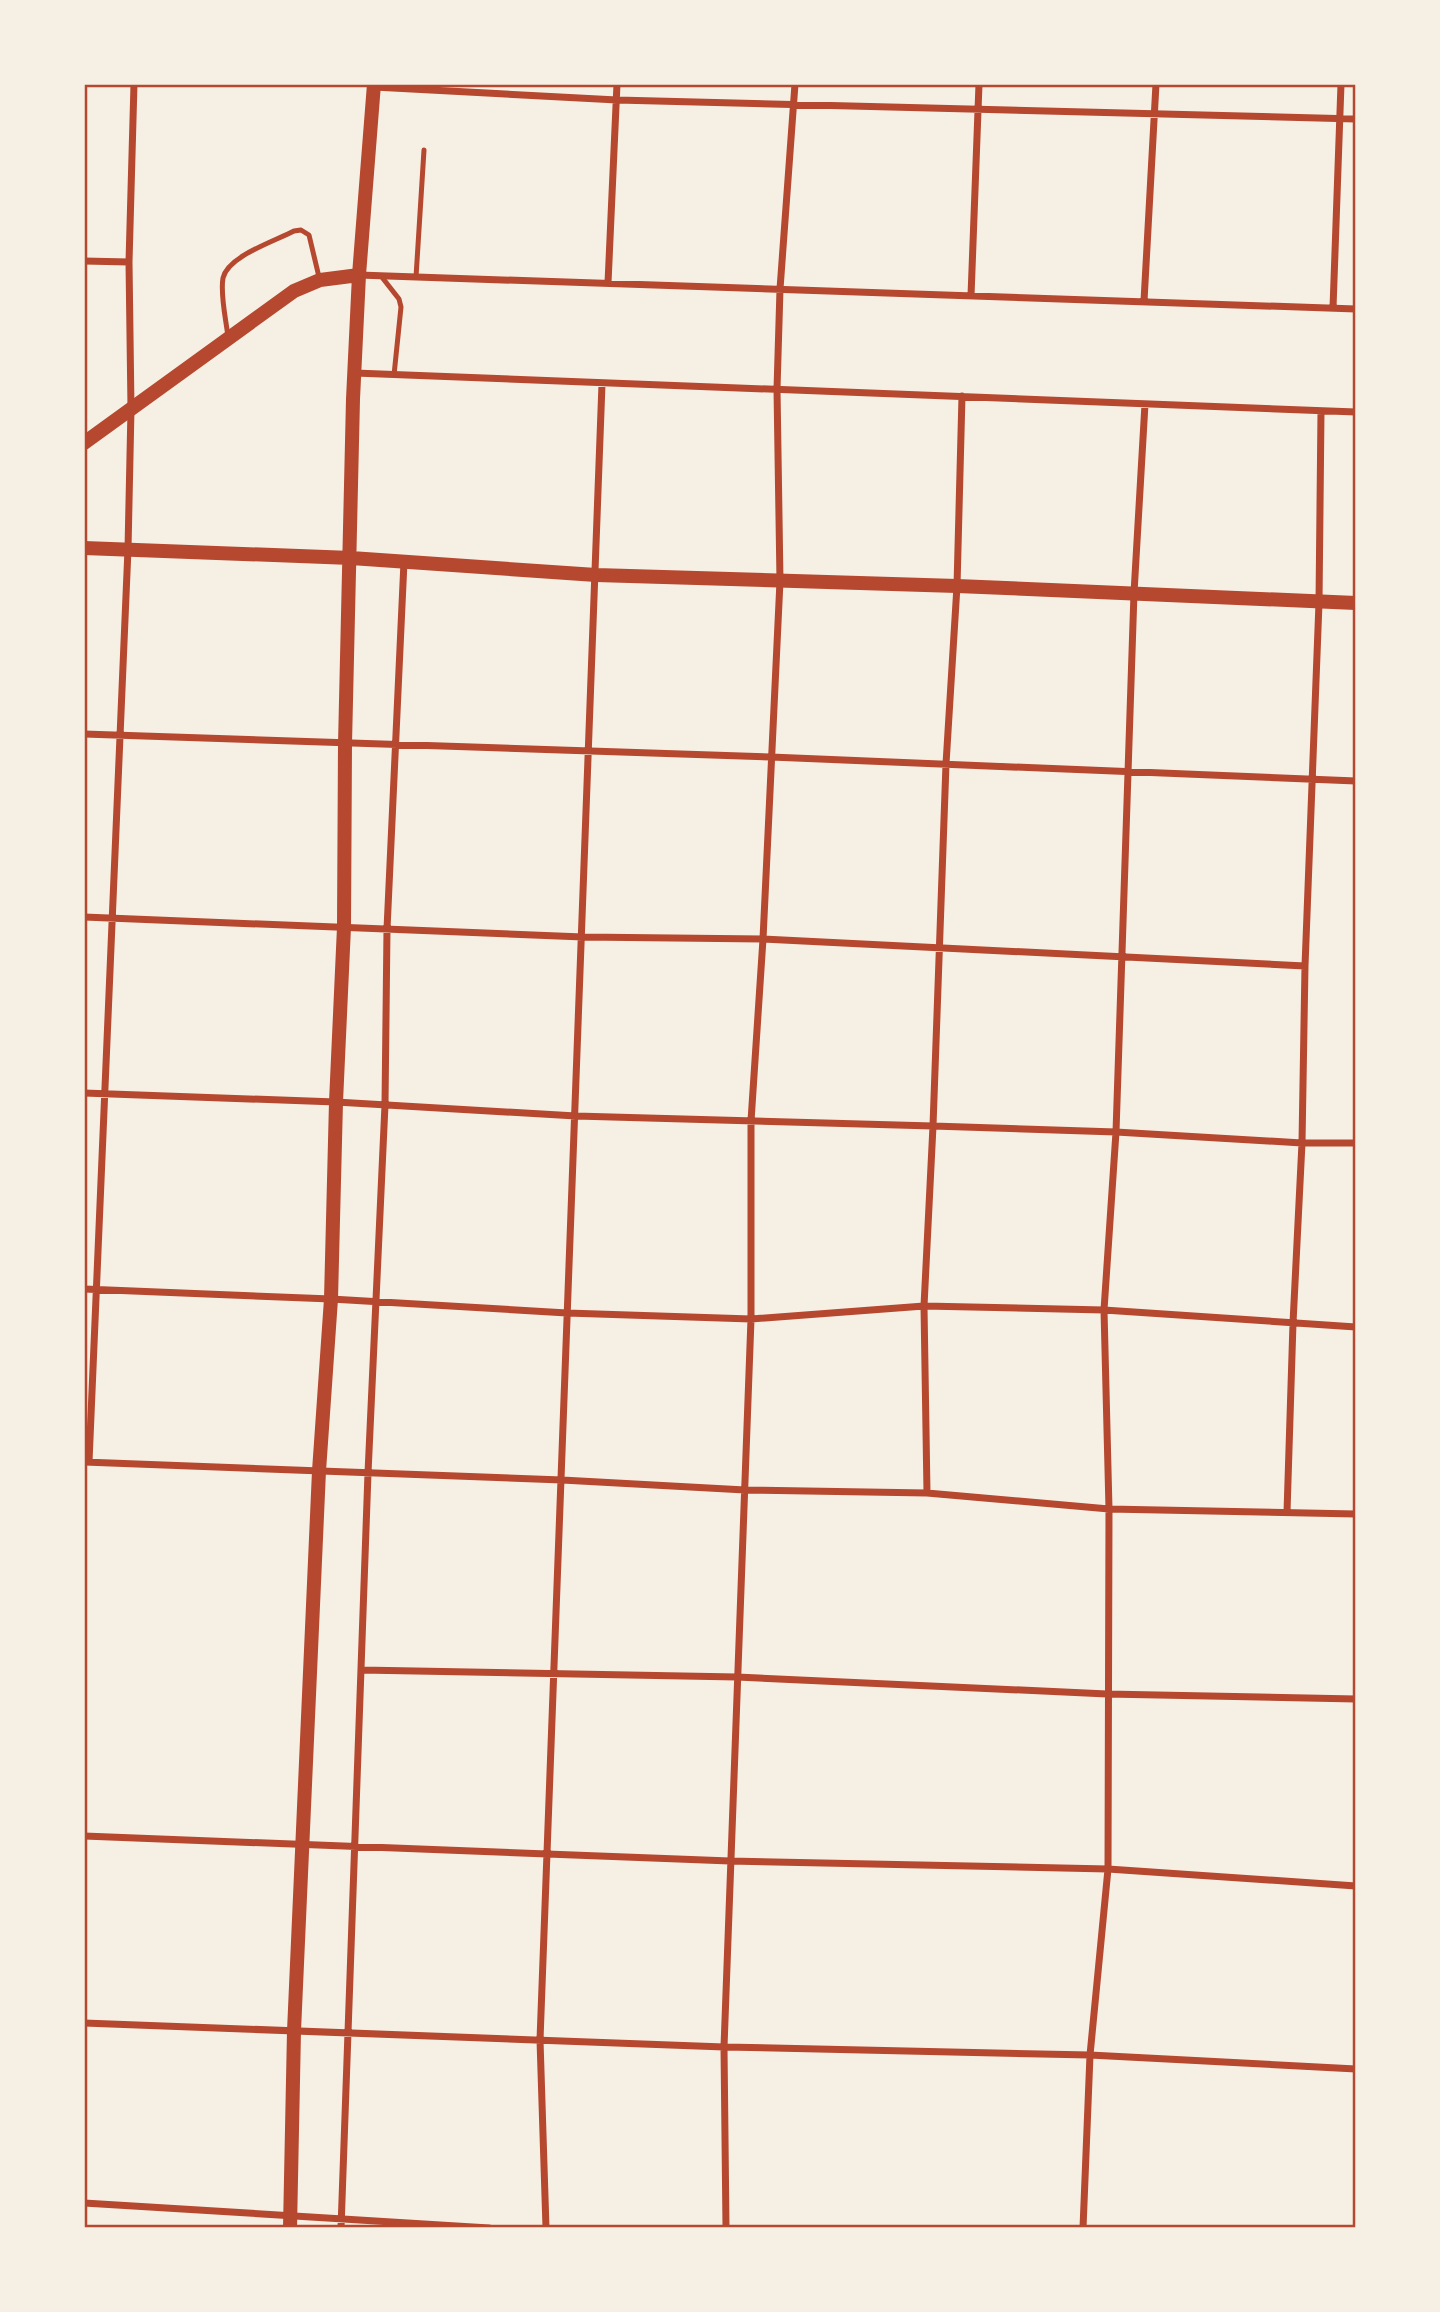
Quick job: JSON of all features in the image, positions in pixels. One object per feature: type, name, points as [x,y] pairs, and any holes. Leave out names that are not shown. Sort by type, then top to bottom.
[{"type":"main road","points":[[290,2222],[295,2031],[319,1471],[331,1299],[344,927],[345,744],[355,373],[359,275],[374,85]]},
{"type":"main road","points":[[84,443],[294,291],[320,280],[359,275]]},
{"type":"main road","points":[[84,548],[351,558],[596,575],[957,586],[1356,603]]},
{"type":"street","points":[[135,84],[129,262],[131,409],[128,549],[86,1462],[562,1480],[745,1490],[927,1493],[1109,1509],[1356,1514]]},
{"type":"street","points":[[608,284],[617,84]]},
{"type":"street","points":[[726,2228],[724,2047],[751,1319],[751,1121],[763,939],[780,581],[777,389],[780,289],[795,84]]},
{"type":"street","points":[[971,296],[979,84]]},
{"type":"street","points":[[1144,302],[1156,84]]},
{"type":"street","points":[[1333,308],[1341,84]]},
{"type":"street","points":[[374,85],[617,100],[1356,119]]},
{"type":"street","points":[[84,261],[129,262]]},
{"type":"street","points":[[359,275],[1356,309]]},
{"type":"street","points":[[355,373],[1356,412]]},
{"type":"street","points":[[545,2228],[540,2040],[602,384]]},
{"type":"street","points":[[927,1493],[924,1306],[946,764],[957,586],[962,396]]},
{"type":"street","points":[[1083,2228],[1090,2055],[1108,1869],[1109,1509],[1104,1310],[1116,1132],[1134,593],[1145,404]]},
{"type":"street","points":[[1287,1512],[1319,603],[1321,411]]},
{"type":"street","points":[[341,2228],[368,1473],[385,1105],[387,929],[404,562]]},
{"type":"street","points":[[84,734],[771,757],[1356,781]]},
{"type":"street","points":[[84,917],[583,937],[763,939],[1305,966]]},
{"type":"street","points":[[84,1093],[336,1102],[576,1116],[1116,1132],[1302,1143],[1356,1143]]},
{"type":"street","points":[[84,1289],[331,1299],[568,1313],[751,1319],[924,1306],[1104,1310],[1356,1326]]},
{"type":"street","points":[[361,1670],[737,1677],[1107,1694],[1356,1699]]},
{"type":"street","points":[[84,1836],[730,1861],[1108,1869],[1356,1886]]},
{"type":"street","points":[[84,2023],[724,2047],[1090,2055],[1356,2069]]},
{"type":"street","points":[[84,2203],[290,2222],[342,2218],[489,2228]]},
{"type":"lane","points":[[416,277],[424,150]]},
{"type":"lane","points":[[228,339],[222,281],[226,268],[237,259],[301,230],[309,234],[320,280]]},
{"type":"lane","points":[[381,276],[399,299],[401,307],[394,375]]}]
